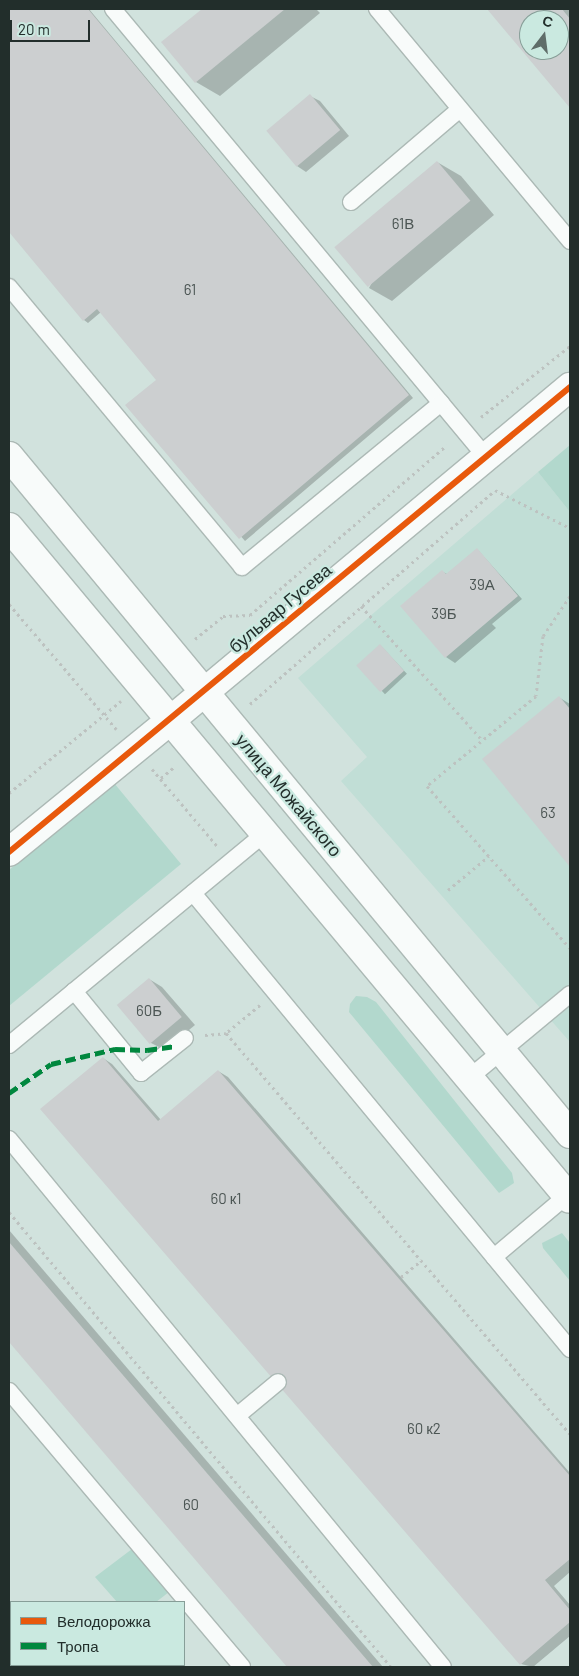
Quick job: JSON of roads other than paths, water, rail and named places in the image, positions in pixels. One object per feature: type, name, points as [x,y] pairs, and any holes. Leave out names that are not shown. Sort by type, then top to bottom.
[{"type":"main road","name":"бульвар Гусева","points":[[9,852],[570,387]]},
{"type":"main road","name":"улица Можайского","points":[[9,456],[570,1134]]},
{"type":"main road","points":[[9,527],[569,1196]]},
{"type":"lane","points":[[113,9],[486,457]]},
{"type":"lane","points":[[377,9],[570,241]]},
{"type":"lane","points":[[351,202],[460,109]]},
{"type":"lane","points":[[9,287],[242,567],[441,403]]},
{"type":"lane","points":[[9,1045],[264,833]]},
{"type":"lane","points":[[193,893],[570,1349]]},
{"type":"lane","points":[[74,991],[141,1073],[185,1038]]},
{"type":"lane","points":[[469,1078],[570,994]]},
{"type":"lane","points":[[9,1139],[443,1667]]},
{"type":"lane","points":[[494,1257],[569,1196]]},
{"type":"lane","points":[[237,1416],[278,1382]]},
{"type":"lane","points":[[9,1391],[242,1667]]}]
